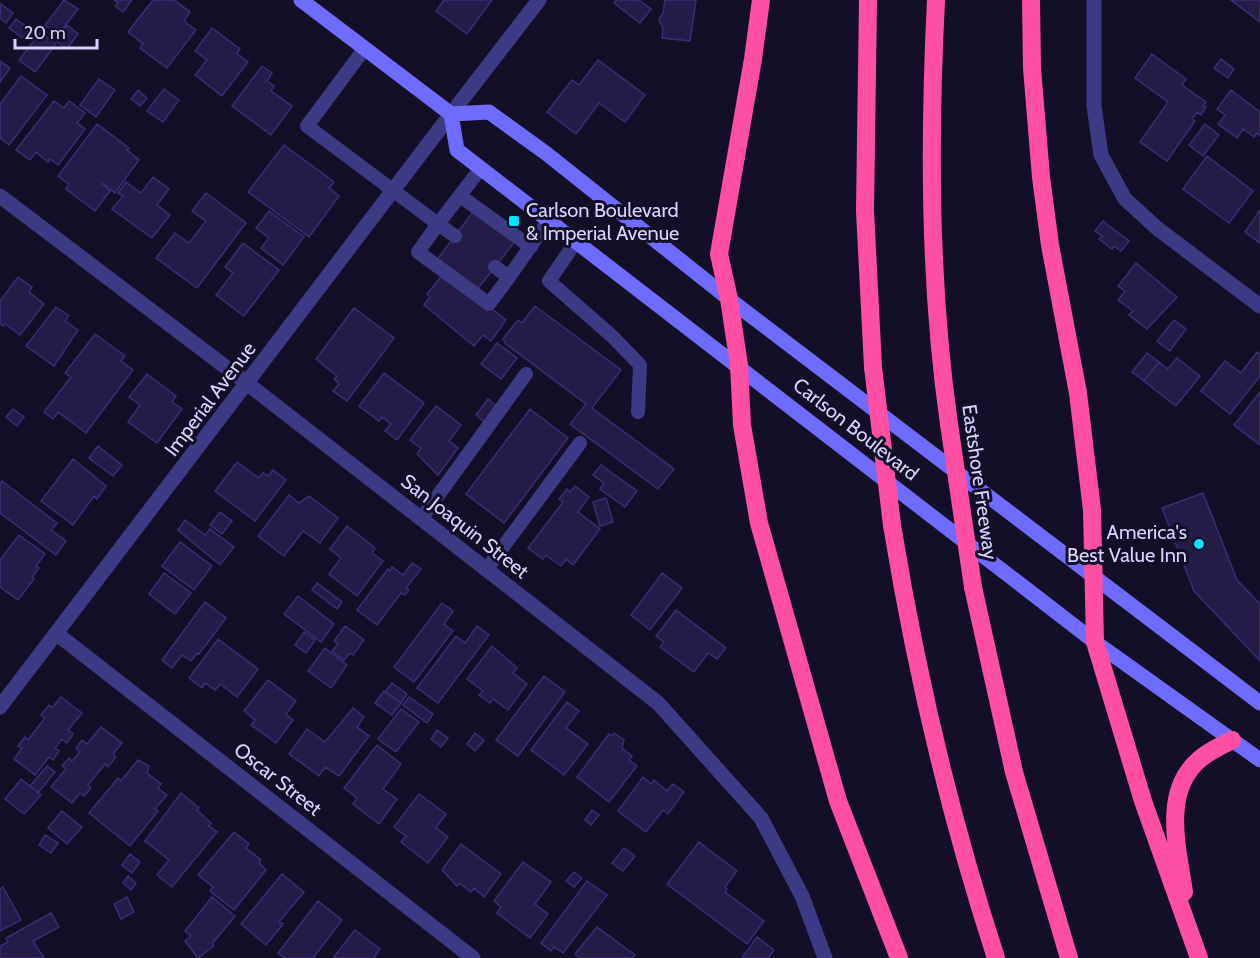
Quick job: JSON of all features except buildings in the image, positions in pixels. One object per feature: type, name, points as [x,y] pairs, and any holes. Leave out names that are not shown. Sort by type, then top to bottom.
[{"type":"highway","points":[[761,0],[719,254],[729,299],[739,365],[742,425],[759,523],[838,801],[899,958]]},
{"type":"highway","points":[[868,0],[865,201],[873,367],[892,525],[911,634],[938,753],[996,958]]},
{"type":"highway","name":"Eastshore Freeway","points":[[936,0],[932,119],[934,229],[949,424],[973,586],[1011,761],[1069,958]]},
{"type":"highway","points":[[1031,0],[1032,68],[1041,177],[1050,245],[1078,393],[1092,510],[1095,642],[1143,801],[1199,958]]},
{"type":"highway","points":[[1189,927],[1177,840],[1176,801],[1181,785],[1198,760],[1232,740]]},
{"type":"main road","points":[[301,0],[451,114]]},
{"type":"main road","name":"Carlson Boulevard","points":[[1260,702],[729,299],[546,154],[489,112],[451,114],[458,150],[1095,642],[1260,760]]},
{"type":"street","name":"Imperial Avenue","points":[[0,707],[540,0]]},
{"type":"street","points":[[1094,0],[1094,106],[1101,155],[1125,199],[1158,229],[1260,306]]},
{"type":"street","name":"San Joaquin Street","points":[[0,196],[248,384],[658,703],[761,818],[802,896],[825,958]]},
{"type":"street","name":"Oscar Street","points":[[57,634],[473,958]]},
{"type":"lane","points":[[365,48],[307,126],[455,236]]},
{"type":"lane","points":[[481,168],[418,252],[489,304],[549,220]]},
{"type":"lane","points":[[460,196],[531,247]]},
{"type":"lane","points":[[577,240],[549,281],[614,337],[640,365],[638,412]]},
{"type":"lane","points":[[495,267],[510,277]]},
{"type":"lane","points":[[422,519],[526,374]]},
{"type":"lane","points":[[486,570],[580,443]]},
{"type":"place","name":"Carlson Boulevard & Imperial Avenue","points":[[514,221]]},
{"type":"place","name":"America's Best Value Inn","points":[[1199,544]]}]
